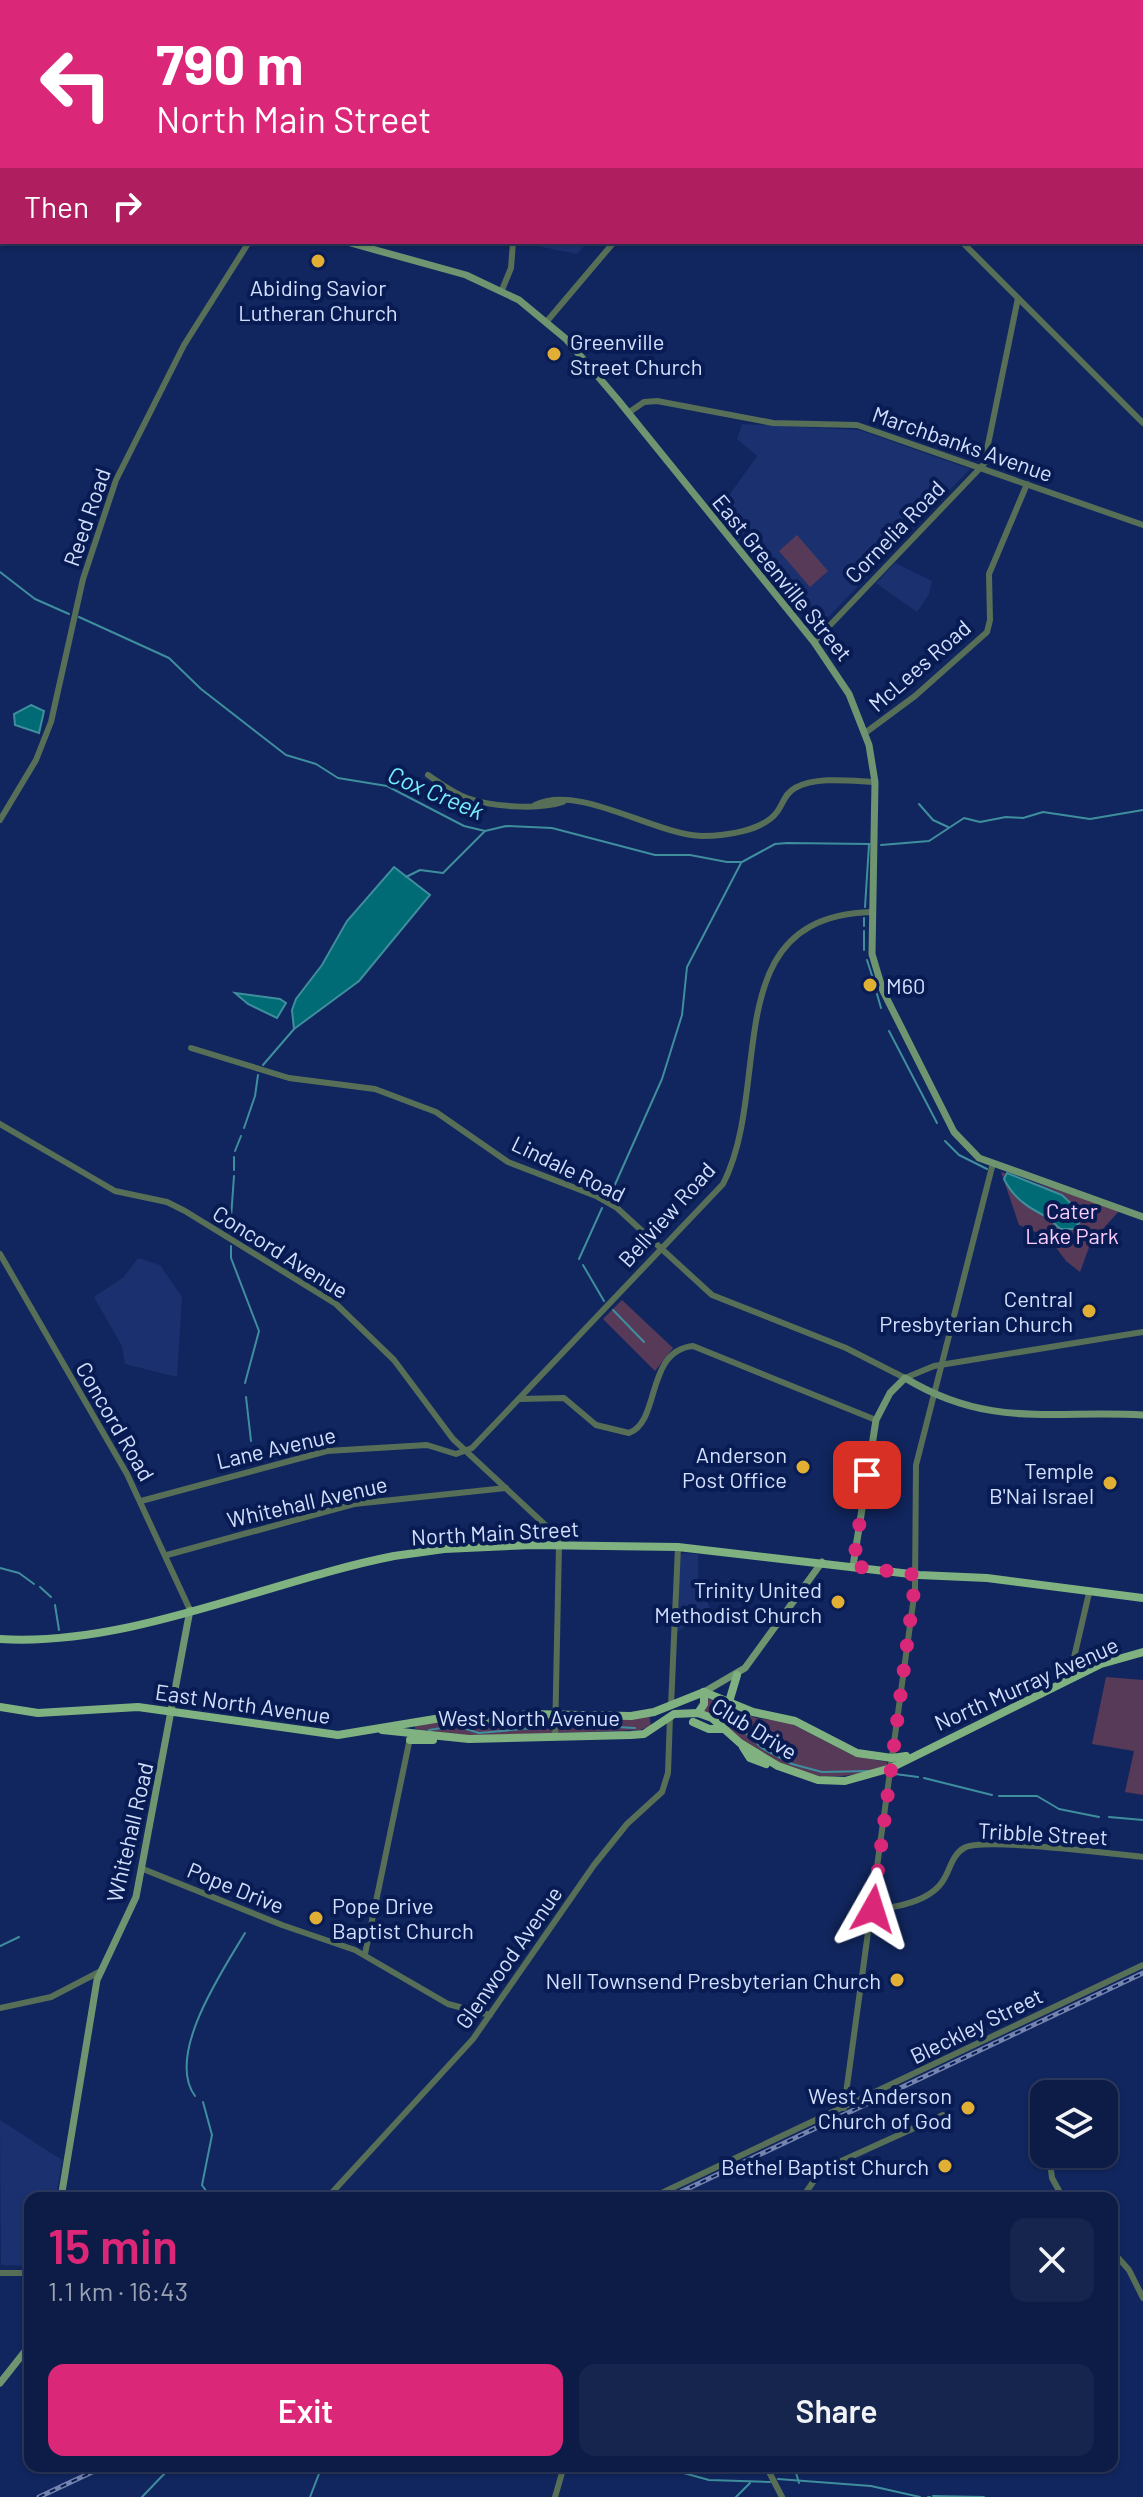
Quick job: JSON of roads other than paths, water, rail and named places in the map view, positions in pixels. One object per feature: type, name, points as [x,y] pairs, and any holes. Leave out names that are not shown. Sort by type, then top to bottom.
[{"type":"main road","name":"East Greenville Street","points":[[354,244],[455,271],[502,290],[548,320],[628,413],[814,642],[846,688],[865,733],[875,782],[871,945],[883,991],[954,1132],[969,1150],[993,1163],[1143,1217]]},
{"type":"main road","points":[[853,1566],[876,1420],[890,1393],[905,1378],[932,1392],[1001,1414],[1143,1415]]},
{"type":"main road","name":"North Main Street","points":[[0,1639],[81,1636],[394,1556],[443,1549],[559,1545],[678,1547],[987,1578],[1143,1598]]},
{"type":"main road","points":[[729,1702],[737,1675],[822,1562]]},
{"type":"main road","name":"Whitehall Road","points":[[62,2192],[85,2040],[101,1971],[136,1897],[143,1869],[190,1610]]},
{"type":"main road","name":"North Murray Avenue","points":[[892,1763],[1101,1664],[1143,1652]]},
{"type":"main road","points":[[654,1712],[652,1720],[656,1728],[670,1711],[737,1675]]},
{"type":"main road","points":[[411,1732],[441,1718],[489,1720],[517,1715],[617,1716],[670,1711],[695,1715],[704,1704],[704,1692]]},
{"type":"main road","points":[[704,1692],[753,1712],[795,1721],[849,1750],[892,1763]]},
{"type":"main road","name":"East North Avenue","points":[[0,1707],[38,1713],[112,1707],[173,1711],[338,1735],[382,1730]]},
{"type":"main road","name":"Club Drive","points":[[695,1715],[726,1729],[740,1743],[778,1766],[804,1776],[836,1781],[865,1777],[892,1763]]},
{"type":"main road","name":"West North Avenue","points":[[382,1730],[443,1738],[644,1734],[656,1728]]},
{"type":"main road","points":[[0,2383],[24,2353]]},
{"type":"street","name":"Reed Road","points":[[0,820],[36,760],[51,722],[78,599],[116,480],[184,345],[248,244]]},
{"type":"street","points":[[502,290],[511,268],[513,244]]},
{"type":"street","points":[[548,320],[612,244]]},
{"type":"street","points":[[964,244],[1143,423]]},
{"type":"street","points":[[980,468],[1018,298]]},
{"type":"street","name":"Marchbanks Avenue","points":[[628,413],[644,402],[657,401],[773,423],[843,423],[1143,525]]},
{"type":"street","name":"Cornelia Road","points":[[814,642],[980,468]]},
{"type":"street","name":"McLees Road","points":[[865,733],[915,696],[987,632],[989,574],[1027,484]]},
{"type":"street","points":[[428,775],[466,798],[535,805],[566,800],[678,832],[709,836],[765,822],[790,792],[800,786],[840,780],[875,782]]},
{"type":"street","name":"Bellview Road","points":[[467,1451],[723,1184],[741,1139],[761,995],[778,953],[804,928],[829,916],[872,912]]},
{"type":"street","name":"Lindale Road","points":[[191,1048],[271,1073],[356,1084],[413,1102],[467,1131],[519,1168],[596,1196],[617,1208],[712,1295],[846,1348],[905,1378]]},
{"type":"street","name":"Concord Avenue","points":[[0,1124],[115,1191],[167,1202],[185,1211],[326,1296],[394,1360],[438,1422],[556,1535],[559,1545]]},
{"type":"street","points":[[844,2108],[917,1573],[914,1478],[932,1392],[993,1163]]},
{"type":"street","name":"Concord Road","points":[[0,1254],[141,1501],[190,1610]]},
{"type":"street","points":[[905,1378],[939,1365],[1143,1332]]},
{"type":"street","points":[[519,1399],[564,1398],[596,1425],[629,1433],[639,1425],[668,1358],[678,1349],[693,1346],[876,1420]]},
{"type":"street","name":"Lane Avenue","points":[[141,1501],[327,1451],[427,1445],[456,1454],[467,1451]]},
{"type":"street","name":"Whitehall Avenue","points":[[167,1555],[354,1504],[506,1488]]},
{"type":"street","points":[[555,1737],[559,1545]]},
{"type":"street","name":"Glenwood Avenue","points":[[333,2192],[473,2039],[614,1839],[662,1792],[668,1773],[678,1547]]},
{"type":"street","points":[[1069,1680],[1089,1593]]},
{"type":"street","points":[[365,1954],[411,1732]]},
{"type":"street","name":"Tribble Street","points":[[873,1909],[900,1906],[937,1887],[956,1855],[969,1846],[1029,1846],[1143,1857]]},
{"type":"street","name":"Pope Drive","points":[[143,1869],[365,1954],[442,2001],[490,2015]]},
{"type":"street","name":"Bleckley Street","points":[[664,2192],[1143,1965]]},
{"type":"street","points":[[0,2008],[51,1997],[101,1971]]},
{"type":"street","points":[[806,2192],[820,2172],[828,2167],[943,2115]]},
{"type":"street","points":[[1051,2168],[1060,2192]]},
{"type":"street","points":[[1118,2258],[1129,2270],[1143,2298]]},
{"type":"street","points":[[0,2273],[24,2273]]},
{"type":"street","points":[[555,2497],[562,2472]]},
{"type":"street","points":[[769,2472],[782,2497]]},
{"type":"waterway","points":[[659,244],[674,244]]},
{"type":"waterway","name":"Cox Creek","points":[[0,572],[35,599],[69,614]]},
{"type":"waterway","name":"Cox Creek","points":[[79,617],[169,658],[201,689],[286,755],[316,764],[338,778],[387,786],[464,826],[485,831],[506,826],[552,828],[655,855],[690,855],[727,862],[742,862],[775,844],[870,844]]},
{"type":"waterway","points":[[919,804],[933,820],[948,827]]},
{"type":"waterway","name":"Cox Creek","points":[[881,845],[929,841],[964,818],[980,822],[1006,817],[1023,818],[1043,812],[1090,819],[1143,810]]},
{"type":"waterway","points":[[406,877],[420,870],[443,873],[485,831]]},
{"type":"waterway","points":[[865,907],[869,845]]},
{"type":"waterway","points":[[609,1198],[662,1079],[682,1015],[687,967],[741,863]]},
{"type":"waterway","points":[[864,918],[864,926]]},
{"type":"waterway","points":[[864,931],[864,950]]},
{"type":"waterway","points":[[867,960],[876,988]]},
{"type":"waterway","points":[[877,994],[881,1008]]},
{"type":"waterway","points":[[263,1065],[294,1029]]},
{"type":"waterway","points":[[889,1031],[937,1123]]},
{"type":"waterway","points":[[244,1128],[255,1096],[258,1075]]},
{"type":"waterway","points":[[235,1151],[241,1136]]},
{"type":"waterway","points":[[945,1141],[959,1155],[987,1169]]},
{"type":"waterway","points":[[234,1157],[234,1170]]},
{"type":"waterway","points":[[230,1232],[234,1176]]},
{"type":"waterway","points":[[579,1259],[602,1208]]},
{"type":"waterway","points":[[231,1246],[231,1258],[259,1331],[245,1383]]},
{"type":"waterway","points":[[583,1265],[604,1301]]},
{"type":"waterway","points":[[613,1310],[644,1342]]},
{"type":"waterway","points":[[246,1397],[251,1441]]},
{"type":"waterway","points":[[0,1568],[19,1573],[34,1584]]},
{"type":"waterway","points":[[40,1587],[51,1597]]},
{"type":"waterway","points":[[55,1605],[59,1630]]},
{"type":"waterway","points":[[711,1711],[729,1718],[762,1748],[792,1764],[822,1772],[869,1771]]},
{"type":"waterway","points":[[564,1724],[635,1728]]},
{"type":"waterway","points":[[429,1730],[454,1726]]},
{"type":"waterway","points":[[457,1726],[479,1733],[544,1727]]},
{"type":"waterway","points":[[895,1774],[918,1777]]},
{"type":"waterway","points":[[924,1778],[992,1795]]},
{"type":"waterway","points":[[999,1796],[1037,1796],[1059,1809],[1099,1817]]},
{"type":"waterway","points":[[1109,1817],[1143,1820]]},
{"type":"waterway","points":[[195,2096],[188,2079],[187,2058],[192,2036],[200,2013],[245,1933]]},
{"type":"waterway","points":[[0,1946],[19,1937]]},
{"type":"waterway","points":[[203,2102],[212,2135],[202,2185],[207,2192]]},
{"type":"waterway","points":[[142,2497],[166,2472]]},
{"type":"waterway","points":[[310,2497],[320,2472]]},
{"type":"waterway","points":[[680,2472],[709,2480],[770,2482]]},
{"type":"waterway","points":[[796,2472],[799,2483]]},
{"type":"waterway","points":[[778,2479],[871,2486],[920,2497]]},
{"type":"waterway","points":[[736,2497],[750,2483]]},
{"type":"waterway","points":[[933,2496],[984,2497]]},
{"type":"railway","points":[[681,2192],[1143,1973]]},
{"type":"railway","points":[[39,2497],[92,2472]]},
{"type":"place","name":"Abiding Savior Lutheran Church","points":[[318,261]]},
{"type":"place","name":"Greenville Street Church","points":[[554,354]]},
{"type":"place","name":"M60","points":[[870,985]]},
{"type":"place","name":"Central Presbyterian Church","points":[[1089,1311]]},
{"type":"place","name":"Anderson Post Office","points":[[803,1467]]},
{"type":"place","name":"Temple B'Nai Israel","points":[[1110,1483]]},
{"type":"place","name":"Trinity United Methodist Church","points":[[838,1602]]},
{"type":"place","name":"Pope Drive Baptist Church","points":[[316,1918]]},
{"type":"place","name":"Nell Townsend Presbyterian Church","points":[[897,1980]]},
{"type":"place","name":"West Anderson Church of God","points":[[968,2108]]},
{"type":"place","name":"Bethel Baptist Church","points":[[945,2166]]},
{"type":"park label","name":"Cater Lake Park","points":[[1072,1222]]}]
